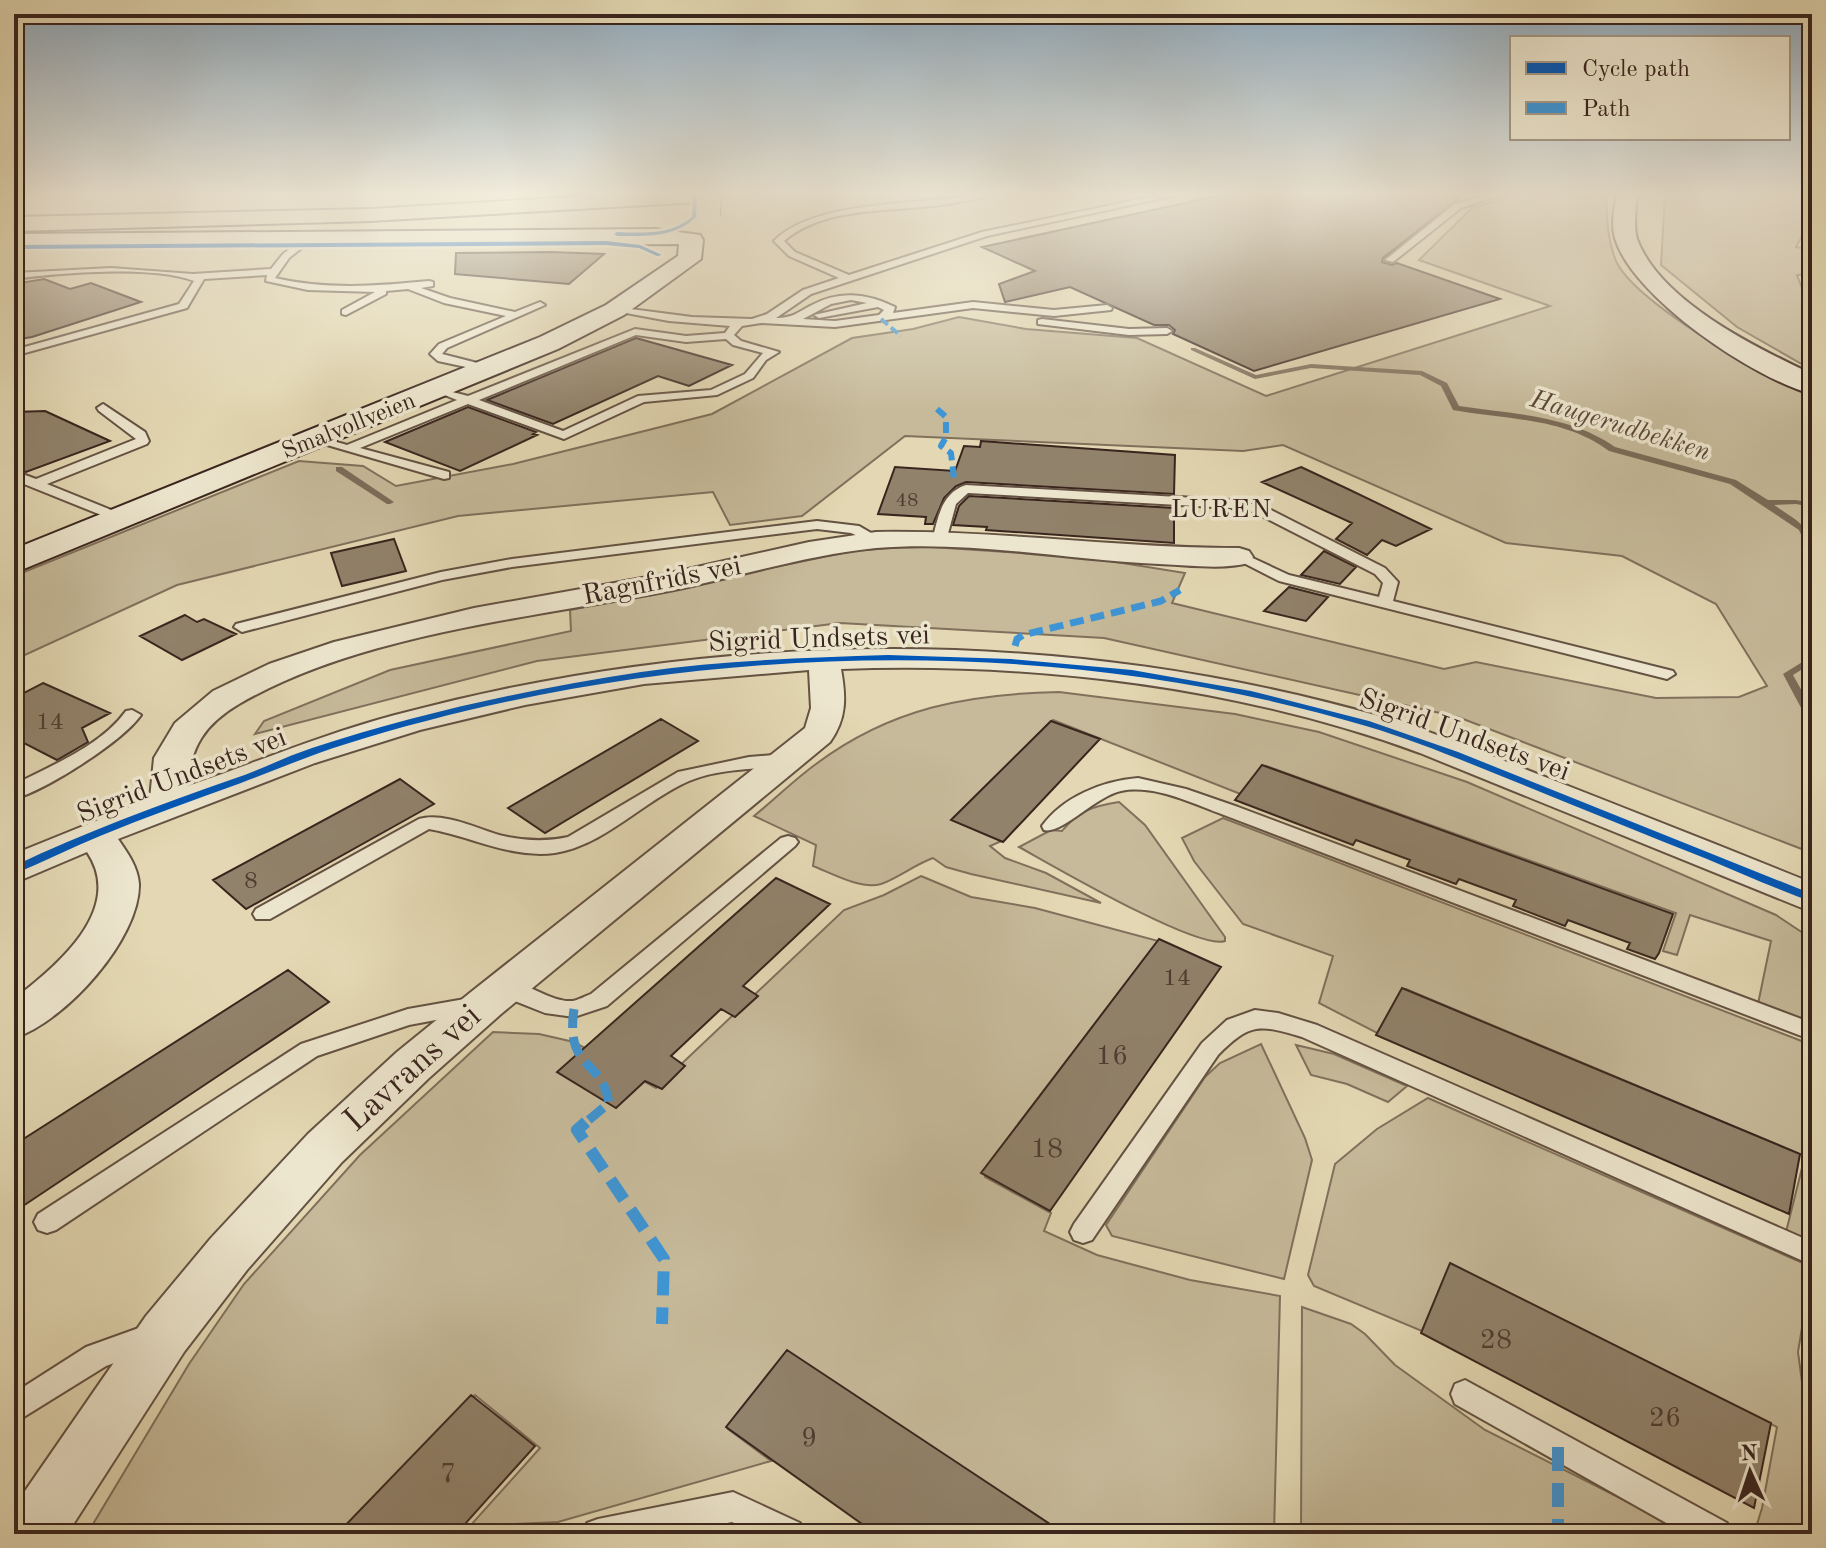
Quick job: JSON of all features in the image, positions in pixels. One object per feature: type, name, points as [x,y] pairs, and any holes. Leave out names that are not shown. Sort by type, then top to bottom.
[{"type":"street","name":"Smalvollveien","points":[[14,562],[489,369],[615,310],[654,267]]},
{"type":"street","points":[[1641,267],[1655,284],[1715,332],[1812,385]]},
{"type":"street","name":"Ragnfrids vei","points":[[168,804],[172,758],[187,730],[225,698],[281,671],[345,649],[474,617],[670,582],[809,551],[876,540],[939,541],[1182,558],[1239,557]]},
{"type":"street","name":"Sigrid Undsets vei","points":[[14,870],[168,804],[358,737],[495,702],[658,672],[823,659],[945,660],[1102,671],[1234,691],[1368,723],[1446,750],[1812,898]]},
{"type":"street","name":"Lavrans vei","points":[[32,1534],[165,1334],[229,1254],[325,1148],[413,1065],[825,725],[829,699],[823,659]]},
{"type":"street","points":[[14,1021],[67,981],[87,957],[114,908],[120,885],[114,862],[96,836]]},
{"type":"lane","points":[[278,267],[269,279],[286,284],[346,289],[429,284]]},
{"type":"lane","points":[[825,267],[852,278]]},
{"type":"lane","points":[[762,320],[779,311],[793,298],[885,267]]},
{"type":"lane","points":[[14,276],[55,270],[105,273],[168,271],[196,276],[275,272]]},
{"type":"lane","points":[[14,353],[183,306],[200,284],[196,276]]},
{"type":"lane","points":[[410,286],[432,299],[487,307],[515,315]]},
{"type":"lane","points":[[346,312],[388,288]]},
{"type":"lane","points":[[794,321],[880,303],[891,309],[881,319]]},
{"type":"lane","points":[[489,369],[442,359],[436,354],[443,346],[540,305]]},
{"type":"lane","points":[[615,310],[740,321],[835,324],[973,305],[1054,313],[1107,308]]},
{"type":"lane","points":[[881,319],[906,321],[971,313],[1092,328],[1167,331]]},
{"type":"lane","points":[[728,336],[740,321]]},
{"type":"lane","points":[[352,447],[471,399],[635,332],[686,339],[728,336],[737,343],[773,352],[762,358],[749,376],[713,393],[642,399],[564,435],[471,399],[441,390]]},
{"type":"lane","points":[[35,484],[143,441],[141,435],[103,408]]},
{"type":"lane","points":[[316,440],[352,447],[444,475]]},
{"type":"lane","points":[[15,476],[121,519]]},
{"type":"lane","points":[[939,541],[956,486],[1250,507],[1380,571],[1391,582],[1385,604]]},
{"type":"lane","points":[[242,627],[441,576],[512,563],[817,525],[854,529],[876,540]]},
{"type":"lane","points":[[1239,557],[1284,578],[1667,674]]},
{"type":"lane","points":[[14,793],[102,743],[128,723],[132,715]]},
{"type":"lane","points":[[263,914],[426,823],[444,825],[521,847],[557,848],[574,842],[684,776],[749,762],[787,759]]},
{"type":"lane","points":[[1051,826],[1077,802],[1109,787],[1145,782],[1231,811],[1812,1032]]},
{"type":"lane","points":[[47,1222],[309,1050],[408,1017],[496,996],[574,1009],[599,1000],[788,842]]},
{"type":"lane","points":[[1083,1232],[1210,1049],[1232,1025],[1265,1018],[1309,1031],[1812,1254]]},
{"type":"lane","points":[[14,1409],[94,1357],[126,1341],[165,1334]]},
{"type":"lane","points":[[1465,1394],[1716,1534]]},
{"type":"lane","points":[[598,1534],[733,1507],[786,1533]]},
{"type":"shaded area","points":[[1440,267],[1620,267],[1648,297],[1705,338],[1765,374],[1812,397],[1812,853],[1458,717],[1104,638],[840,623],[537,661],[255,734],[264,721],[390,670],[571,631],[570,610],[852,551],[916,546],[1085,557],[1185,573],[1172,603],[1444,669],[1476,662],[1656,698],[1739,697],[1767,686],[1716,604],[1622,556],[1506,543],[1283,445],[1243,451],[905,436],[802,516],[730,525],[713,492],[458,516],[177,585],[14,660],[14,576],[299,461],[363,466],[396,486],[513,464],[712,414],[852,338],[913,329],[959,317],[1026,329],[1137,338],[1266,396],[1550,306]]},
{"type":"shaded area","points":[[1664,267],[1812,267],[1812,274],[1797,275],[1812,315],[1812,370],[1737,327]]},
{"type":"shaded area","points":[[1059,692],[1235,714],[1319,732],[1467,782],[1776,915],[1812,939],[1812,1026],[1758,1004],[1771,941],[1690,915],[1677,955],[1663,951],[1676,913],[1266,766],[1243,795],[1053,720],[955,819],[1004,840],[990,846],[1005,858],[1046,873],[1101,903],[971,874],[946,867],[933,858],[881,884],[855,883],[813,866],[816,845],[754,816],[808,770],[844,745],[902,717],[961,701]]},
{"type":"shaded area","points":[[1119,802],[1145,825],[1225,941],[1210,941],[1156,920],[1019,847],[1051,830],[1062,831],[1087,810]]},
{"type":"shaded area","points":[[1223,818],[1812,1045],[1812,1242],[1786,1232],[1805,1156],[1406,989],[1381,1035],[1319,1003],[1333,956],[1243,924],[1194,861],[1182,838]]},
{"type":"shaded area","points":[[921,876],[971,897],[1035,908],[1162,942],[985,1177],[1051,1213],[1044,1231],[1097,1255],[1190,1280],[1280,1296],[1274,1534],[1061,1534],[788,1353],[728,1429],[771,1461],[558,1522],[470,1526],[540,1448],[475,1395],[341,1534],[87,1534],[189,1364],[244,1284],[360,1155],[493,1032],[539,1034],[574,1042],[656,1088],[844,910],[884,895]]},
{"type":"shaded area","points":[[1261,1044],[1305,1138],[1312,1160],[1284,1279],[1112,1236],[1106,1225],[1205,1077],[1220,1063]]},
{"type":"shaded area","points":[[1296,1045],[1334,1054],[1407,1086],[1388,1102],[1347,1084],[1311,1075]]},
{"type":"shaded area","points":[[1428,1098],[1812,1267],[1798,1352],[1812,1457],[1812,1534],[1754,1534],[1777,1427],[1457,1267],[1429,1334],[1314,1286],[1308,1275],[1335,1164],[1377,1129]]},
{"type":"shaded area","points":[[1302,1307],[1351,1324],[1395,1365],[1485,1430],[1630,1503],[1683,1534],[1301,1534]]},
{"type":"building","points":[[455,267],[589,267],[569,284],[455,274]]},
{"type":"building","points":[[1027,267],[1409,267],[1500,299],[1254,371],[1173,334],[1175,330],[1169,325],[1154,325],[1070,287],[1005,302],[999,284],[1035,271]]},
{"type":"building","points":[[44,279],[70,289],[91,283],[141,302],[14,340],[14,284]]},
{"type":"building","points":[[636,338],[732,365],[689,386],[658,376],[553,424],[487,400]]},
{"type":"building","points":[[468,407],[536,432],[533,434],[537,435],[460,471],[385,442]]},
{"type":"building","points":[[45,411],[110,441],[26,472],[14,468],[14,412]]},
{"type":"building","points":[[981,441],[1175,455],[1174,494],[966,482],[956,486],[944,498],[933,524],[925,524],[926,517],[878,514],[895,467],[955,471],[964,446],[980,447]]},
{"type":"building","points":[[1301,467],[1431,529],[1396,546],[1382,540],[1367,555],[1336,539],[1352,523],[1262,482]]},
{"type":"building","points":[[969,496],[1174,508],[1174,543],[953,525],[959,506]]},
{"type":"building","points":[[394,539],[406,571],[342,586],[331,553]]},
{"type":"building","points":[[1324,551],[1356,567],[1340,584],[1301,575]]},
{"type":"building","points":[[1289,587],[1328,597],[1306,621],[1264,611]]},
{"type":"building","points":[[185,615],[197,622],[204,619],[236,634],[182,660],[140,636]]},
{"type":"building","points":[[43,683],[110,713],[82,728],[88,742],[57,760],[14,738],[14,698]]},
{"type":"building","points":[[661,719],[698,741],[545,833],[508,808]]},
{"type":"building","points":[[1051,721],[1100,739],[1003,842],[951,820]]},
{"type":"building","points":[[1262,765],[1673,914],[1659,953],[1655,959],[1627,949],[1630,943],[1568,920],[1565,926],[1513,906],[1516,900],[1459,879],[1456,884],[1407,866],[1410,860],[1356,840],[1353,845],[1235,800]]},
{"type":"building","points":[[400,779],[434,804],[246,909],[213,880]]},
{"type":"building","points":[[776,878],[830,904],[743,986],[758,996],[735,1017],[721,1009],[671,1056],[685,1066],[662,1089],[645,1081],[616,1108],[557,1072]]},
{"type":"building","points":[[1159,939],[1221,967],[1050,1211],[981,1173]]},
{"type":"building","points":[[288,970],[329,1002],[14,1212],[14,1145]]},
{"type":"building","points":[[1402,988],[1800,1154],[1789,1214],[1376,1035]]},
{"type":"building","points":[[1450,1263],[1771,1423],[1754,1508],[1421,1333]]},
{"type":"building","points":[[787,1350],[1065,1534],[876,1534],[726,1427]]},
{"type":"building","points":[[471,1395],[535,1446],[456,1534],[337,1534]]},
{"type":"waterway","name":"Haugerudbekken","points":[[1193,349],[1255,377],[1311,366],[1422,373],[1444,385],[1456,408],[1560,424],[1597,438],[1612,449],[1733,482],[1766,503],[1812,505]]},
{"type":"waterway","points":[[339,469],[390,502]]},
{"type":"waterway","points":[[1767,504],[1803,529],[1812,550]]},
{"type":"waterway","points":[[1812,659],[1788,674],[1812,719]]},
{"type":"marked path","points":[[881,319],[901,336]]},
{"type":"marked path","points":[[937,409],[946,417],[946,437],[941,446],[951,453],[954,479]]},
{"type":"marked path","points":[[14,546],[20,548]]},
{"type":"marked path","points":[[1015,646],[1017,639],[1023,635],[1161,601],[1180,590]]},
{"type":"marked path","points":[[574,1009],[573,1045],[603,1085],[609,1103],[577,1130],[664,1259],[662,1324]]},
{"type":"marked path","points":[[1558,1447],[1558,1534]]},
{"type":"cycle path","points":[[14,870],[122,823],[302,755],[410,722],[525,695],[644,674],[765,662],[888,658],[1011,661],[1132,673],[1251,694],[1366,723],[1455,754],[1812,898]]},
{"type":"district","name":"LUREN","points":[[1222,510]]}]
